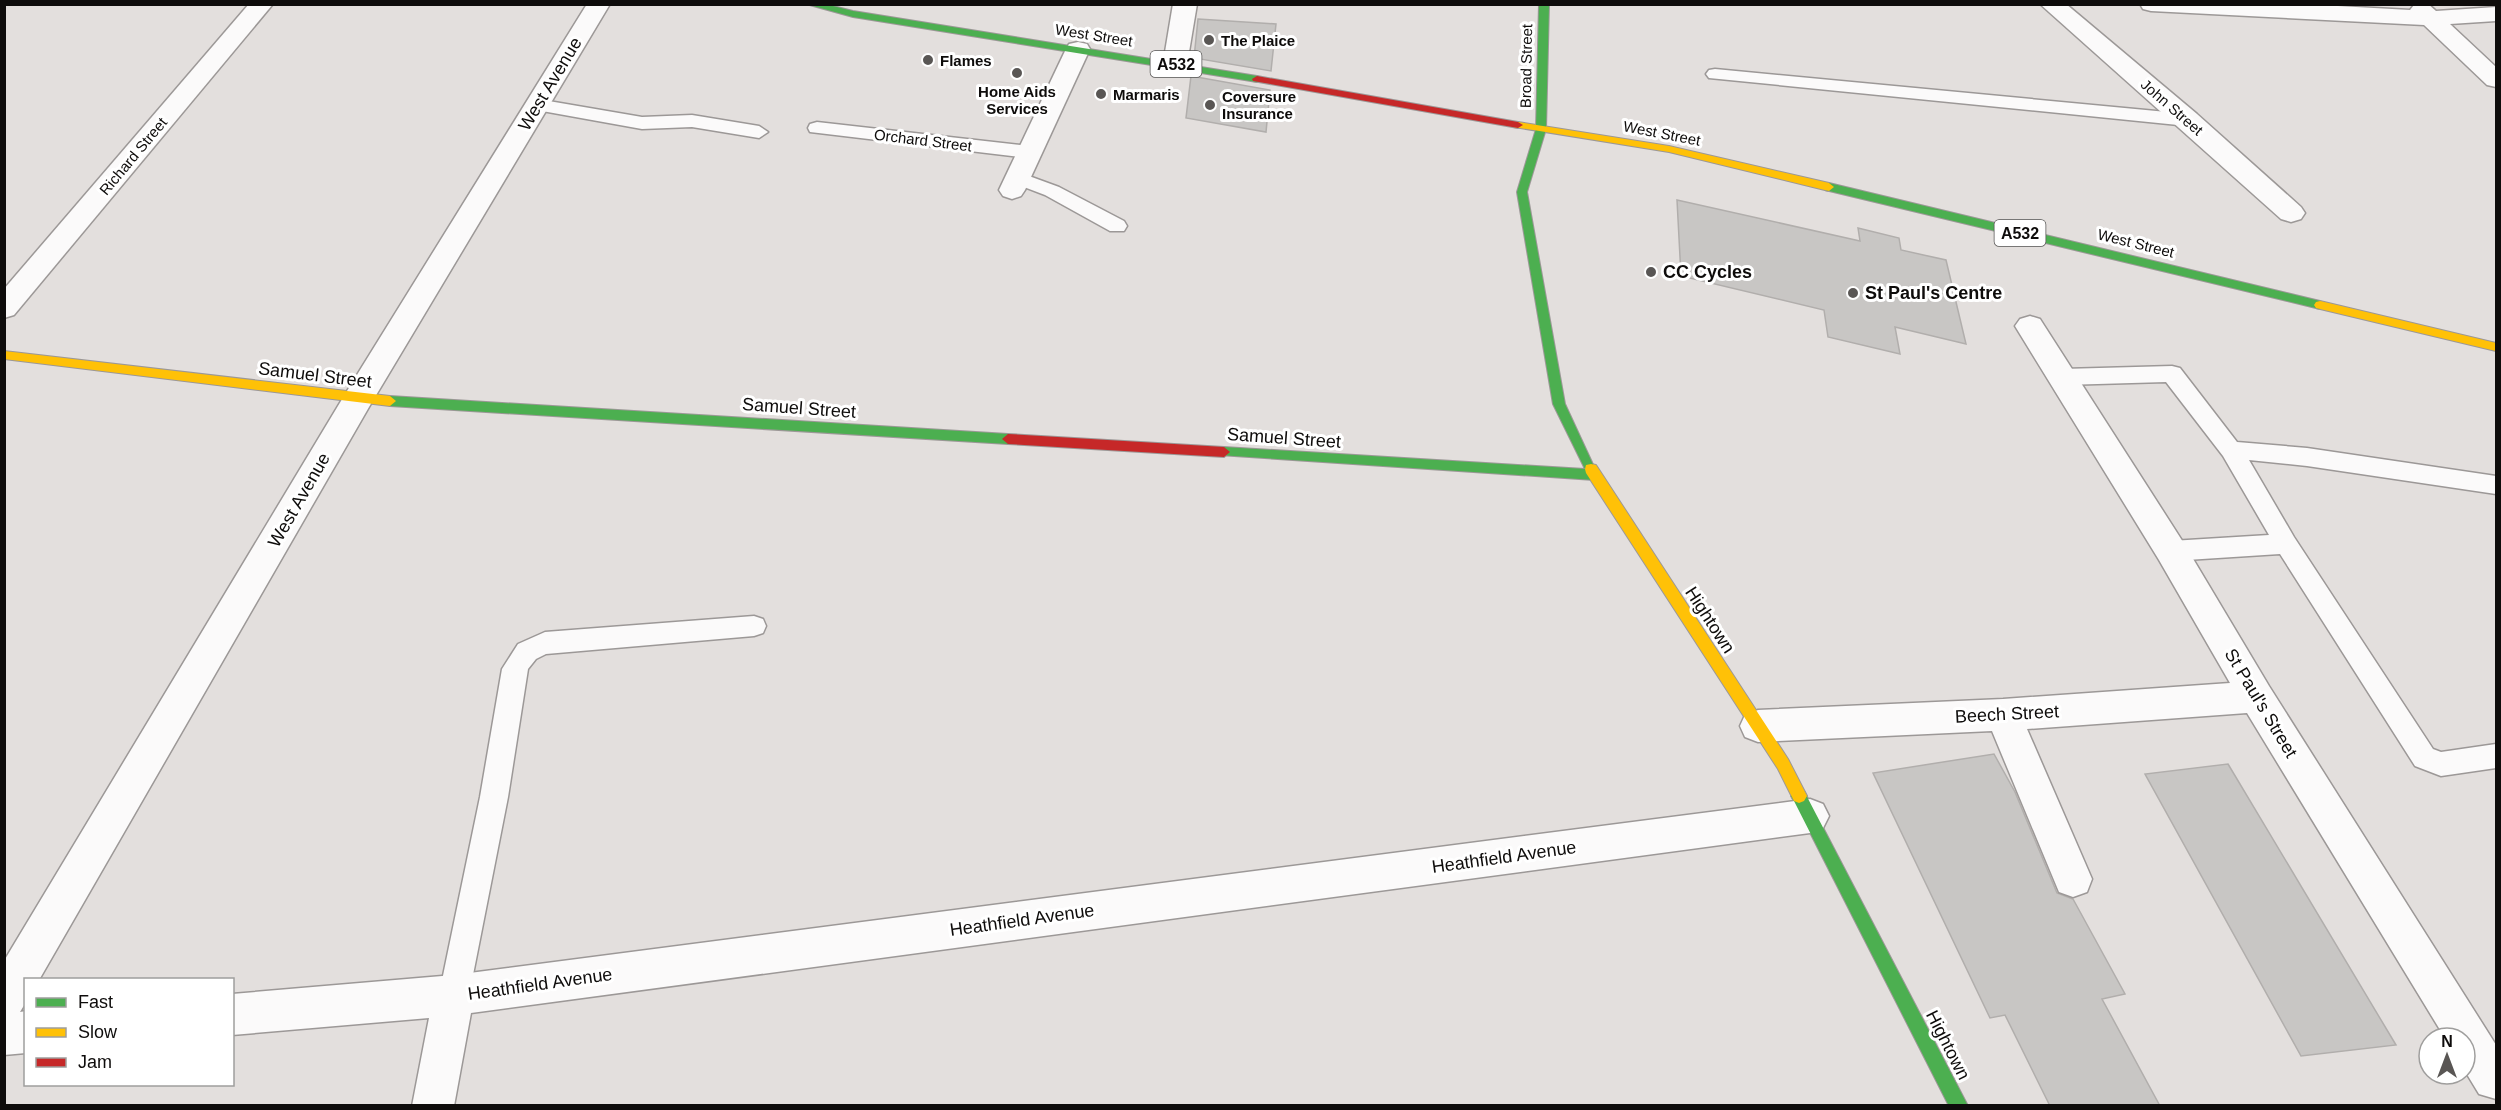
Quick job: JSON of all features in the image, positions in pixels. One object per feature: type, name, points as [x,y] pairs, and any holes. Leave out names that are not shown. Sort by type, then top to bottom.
[{"type":"street","name":"Richard Street","points":[[4,308],[262,4]]},
{"type":"street","name":"West Avenue","points":[[4,1000],[358,399],[599,4]]},
{"type":"street","name":"West Street","points":[[810,4],[856,9],[1541,129],[1669,149],[2496,347]]},
{"type":"street","points":[[1175,64],[1185,4]]},
{"type":"street","name":"Broad Street","points":[[1541,129],[1544,4]]},
{"type":"street","name":"John Street","points":[[2050,4],[2188,120],[2291,213]]},
{"type":"street","points":[[2151,4],[2496,14]]},
{"type":"street","points":[[2424,11],[2496,80]]},
{"type":"street","points":[[1015,184],[1078,49]]},
{"type":"street","name":"Hightown","points":[[1541,129],[1522,192],[1558,405],[1594,475],[1783,764],[1959,1106]]},
{"type":"street","name":"St Paul's Street","points":[[2030,326],[2171,551],[2256,697],[2494,1079]]},
{"type":"street","name":"Samuel Street","points":[[4,355],[358,399],[1594,475]]},
{"type":"street","name":"Beech Street","points":[[1758,726],[2003,715],[2256,697]]},
{"type":"street","points":[[2003,715],[2073,879]]},
{"type":"street","name":"Heathfield Avenue","points":[[234,1015],[454,996],[1810,816]]},
{"type":"street","points":[[433,1106],[454,996]]},
{"type":"street","points":[[4,1034],[24,1032]]},
{"type":"lane","points":[[1715,74],[2188,120]]},
{"type":"lane","points":[[537,105],[642,123],[692,121],[759,132]]},
{"type":"lane","name":"Orchard Street","points":[[817,128],[1029,153]]},
{"type":"lane","points":[[1015,184],[1052,191],[1117,226]]},
{"type":"lane","points":[[2063,377],[2172,374],[2231,450],[2286,544],[2424,758],[2441,764],[2496,756]]},
{"type":"lane","points":[[2231,450],[2307,457],[2496,485]]},
{"type":"lane","points":[[2171,551],[2286,544]]},
{"type":"lane","points":[[454,996],[494,797],[515,669],[520,656],[530,648],[545,643],[754,626]]},
{"type":"building","points":[[1198,19],[1276,24],[1271,71],[1194,58]]},
{"type":"building","points":[[1191,76],[1270,90],[1266,132],[1186,118]]},
{"type":"building","name":"St Paul's Centre","points":[[1677,200],[1860,241],[1858,228],[1899,238],[1901,250],[1946,260],[1966,344],[1895,327],[1900,354],[1828,337],[1824,310],[1681,276]]},
{"type":"building","points":[[1994,754],[2015,792],[2057,893],[2073,899],[2125,994],[2102,999],[2160,1106],[2050,1106],[2005,1015],[1990,1018],[1873,773]]},
{"type":"building","points":[[2228,764],[2396,1045],[2301,1056],[2145,774]]},
{"type":"traffic: fast","points":[[810,4],[853,14],[1257,79]]},
{"type":"traffic: fast","points":[[1544,4],[1541,129],[1522,192],[1559,404],[1591,469]]},
{"type":"traffic: fast","points":[[1829,187],[2320,305]]},
{"type":"traffic: fast","points":[[390,401],[1008,439]]},
{"type":"traffic: fast","points":[[1224,452],[1594,475]]},
{"type":"traffic: fast","points":[[1799,796],[1959,1106]]},
{"type":"traffic: slow","points":[[1518,125],[1669,149],[1829,187]]},
{"type":"traffic: slow","points":[[2320,305],[2496,347]]},
{"type":"traffic: slow","points":[[4,355],[390,401]]},
{"type":"traffic: slow","points":[[1591,469],[1783,764],[1799,796]]},
{"type":"traffic: jam","points":[[1257,79],[1518,125]]},
{"type":"traffic: jam","points":[[1008,439],[1224,452]]},
{"type":"place","name":"The Plaice","points":[[1209,40]]},
{"type":"place","name":"Flames","points":[[928,60]]},
{"type":"place","name":"Home Aids Services","points":[[1017,73]]},
{"type":"place","name":"Marmaris","points":[[1101,94]]},
{"type":"place","name":"Coversure Insurance","points":[[1210,105]]},
{"type":"place","name":"CC Cycles","points":[[1651,272]]},
{"type":"place","name":"St Paul's Centre","points":[[1853,293]]}]
